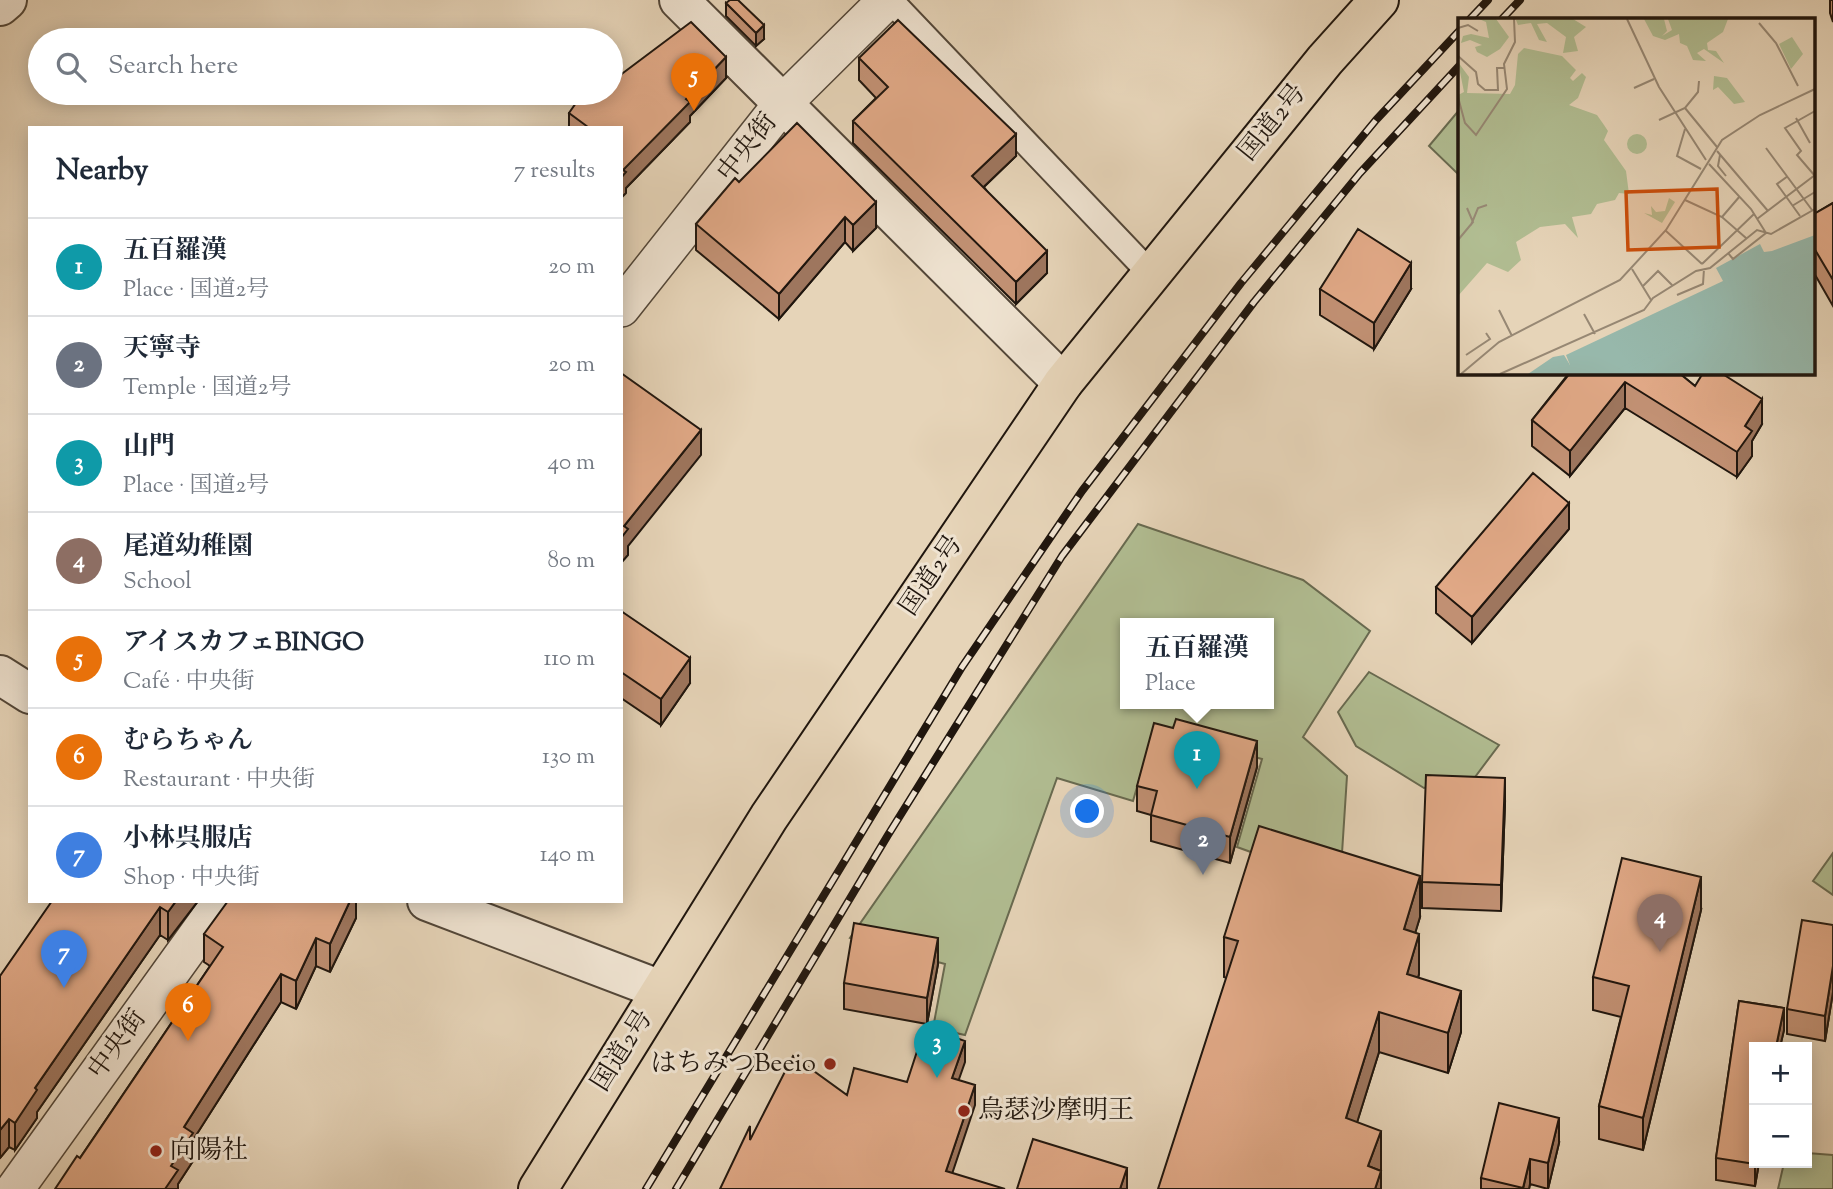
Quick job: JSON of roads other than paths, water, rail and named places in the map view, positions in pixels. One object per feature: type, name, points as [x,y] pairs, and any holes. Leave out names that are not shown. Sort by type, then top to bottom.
[{"type":"highway","name":"国道2号","points":[[538,1189],[769,817],[1063,383],[1325,60],[1379,0]]},
{"type":"street","points":[[0,6],[7,0]]},
{"type":"street","points":[[679,0],[1063,383]]},
{"type":"street","name":"中央街","points":[[623,305],[783,103],[889,0]]},
{"type":"street","points":[[0,675],[28,693]]},
{"type":"street","name":"中央街","points":[[15,1189],[221,903]]},
{"type":"street","points":[[432,903],[661,990]]},
{"type":"lane","points":[[889,0],[1150,273]]},
{"type":"railway","points":[[1471,18],[1488,0]]},
{"type":"railway","points":[[1503,18],[1520,0]]},
{"type":"railway","points":[[646,1189],[962,667],[1082,491],[1241,283],[1376,120],[1458,32]]},
{"type":"railway","points":[[676,1189],[888,835],[1062,556],[1254,302],[1360,173],[1458,67]]},
{"type":"place","name":"アイスカフェBINGO","points":[[694,111]]},
{"type":"place","name":"五百羅漢","points":[[1197,789]]},
{"type":"place","name":"天寧寺","points":[[1203,875]]},
{"type":"place","name":"尾道幼稚園","points":[[1660,952]]},
{"type":"place","name":"小林呉服店","points":[[64,988]]},
{"type":"place","name":"むらちゃん","points":[[188,1041]]},
{"type":"place","name":"はちみつBeeio","points":[[830,1064]]},
{"type":"place","name":"山門","points":[[937,1078]]},
{"type":"place","name":"烏瑟沙摩明王","points":[[964,1111]]},
{"type":"place","name":"向陽社","points":[[156,1151]]}]
